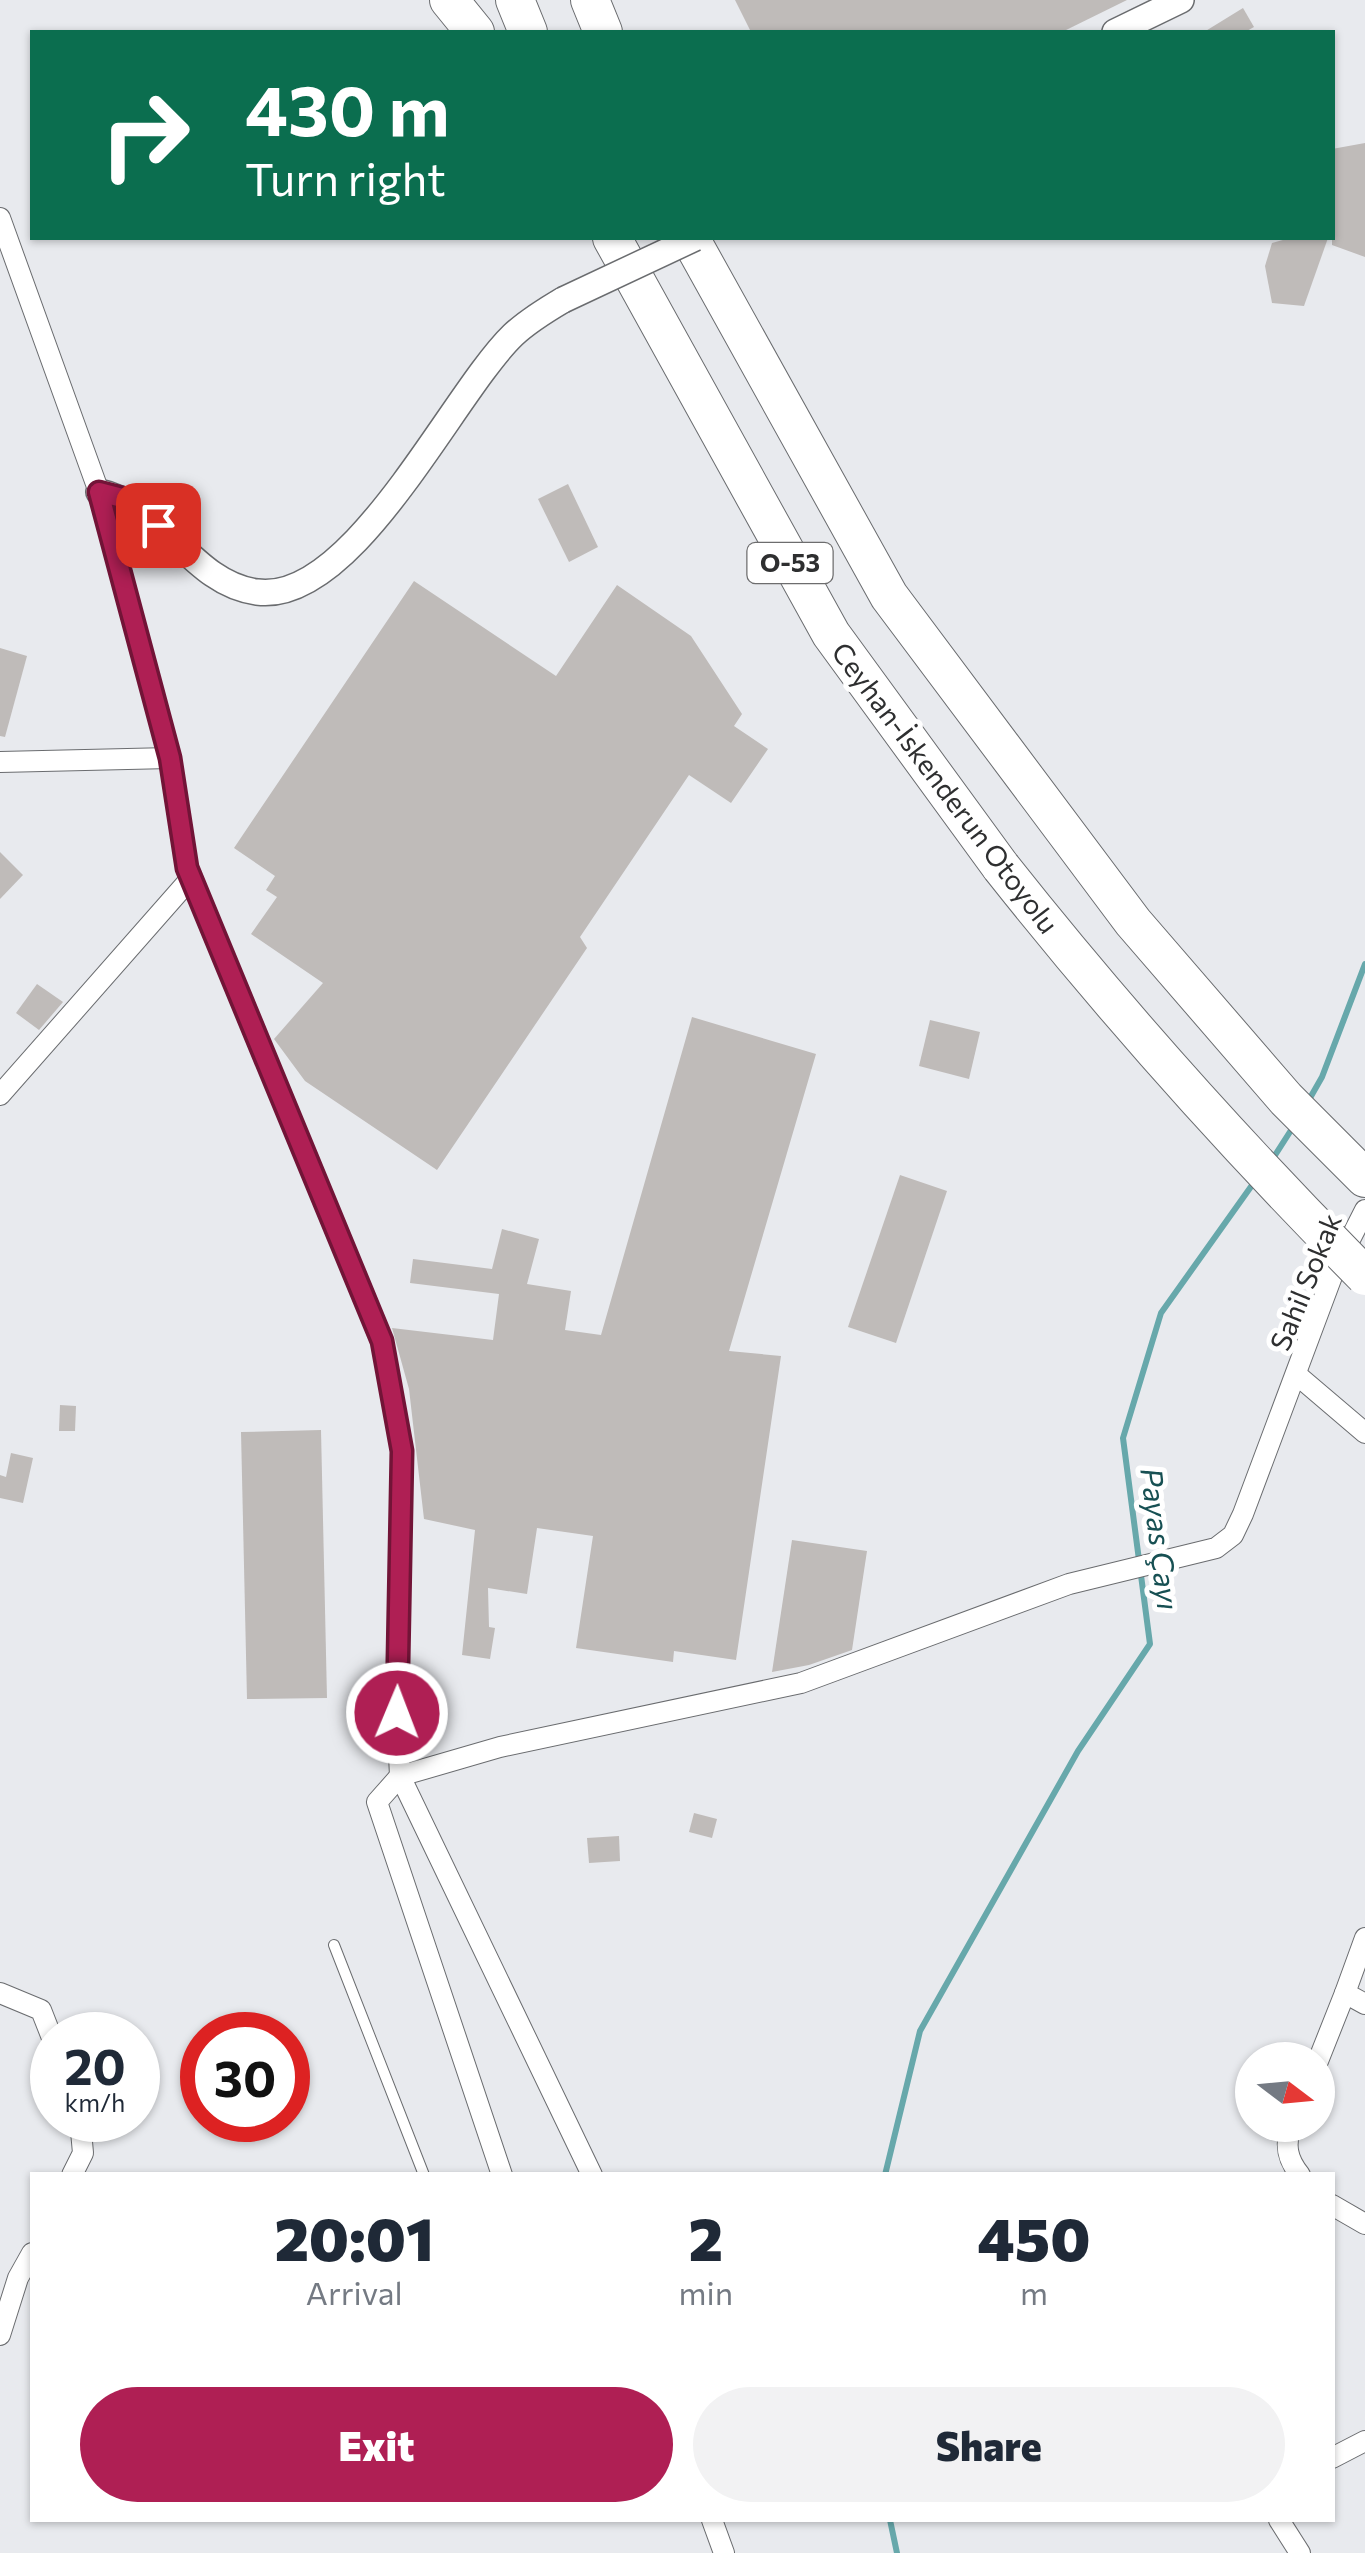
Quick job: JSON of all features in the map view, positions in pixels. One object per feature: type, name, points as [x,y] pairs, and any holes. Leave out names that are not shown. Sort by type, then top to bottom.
[{"type":"highway","points":[[449,0],[473,30]]},
{"type":"highway","points":[[515,0],[527,30]]},
{"type":"highway","points":[[590,0],[602,30]]},
{"type":"highway","name":"Ceyhan-İskenderun Otoyolu","points":[[609,240],[831,634],[1001,867],[1079,965],[1236,1146],[1365,1276]]},
{"type":"highway","name":"O-53","points":[[693,240],[889,596],[1132,922],[1273,1084],[1365,1178]]},
{"type":"street","points":[[1119,30],[1181,0]]},
{"type":"street","points":[[0,218],[99,492],[170,758],[191,878],[382,1341],[402,1451],[397,1713],[400,1776],[591,2172]]},
{"type":"street","points":[[99,492],[130,500],[214,575],[240,588],[260,593],[310,579],[337,562],[372,524],[512,336],[563,300],[688,240]]},
{"type":"street","points":[[0,762],[170,758]]},
{"type":"street","points":[[0,1095],[191,878]]},
{"type":"street","name":"Sahil Sokak","points":[[400,1776],[500,1747],[801,1683],[1069,1584],[1216,1548],[1233,1535],[1298,1376],[1334,1272],[1365,1210]]},
{"type":"street","points":[[1298,1376],[1365,1433]]},
{"type":"street","points":[[400,1776],[377,1802],[501,2172]]},
{"type":"street","points":[[1326,2042],[1365,1938]]},
{"type":"street","points":[[0,1993],[41,2012]]},
{"type":"street","points":[[1346,1993],[1365,2004]]},
{"type":"street","points":[[74,2172],[83,2153],[82,2142]]},
{"type":"street","points":[[1289,2142],[1288,2150],[1299,2172]]},
{"type":"street","points":[[1335,2207],[1365,2224]]},
{"type":"street","points":[[0,2335],[18,2278],[30,2257]]},
{"type":"street","points":[[1335,2456],[1365,2441]]},
{"type":"street","points":[[713,2522],[724,2553]]},
{"type":"street","points":[[1279,2522],[1300,2553]]},
{"type":"lane","points":[[334,1944],[423,2172]]},
{"type":"building","points":[[735,0],[1127,0],[1066,30],[750,30]]},
{"type":"building","points":[[1243,8],[1254,27],[1249,30],[1207,30]]},
{"type":"building","points":[[1365,143],[1365,257],[1332,245],[1335,148]]},
{"type":"building","points":[[1327,240],[1304,306],[1272,303],[1265,266],[1272,243]]},
{"type":"building","points":[[568,484],[598,547],[569,562],[538,499]]},
{"type":"building","points":[[414,581],[556,676],[617,585],[691,636],[742,714],[734,726],[768,749],[731,803],[689,775],[580,937],[587,948],[437,1170],[305,1081],[274,1039],[323,983],[251,934],[277,897],[266,890],[275,876],[234,848]]},
{"type":"building","points":[[0,648],[27,656],[5,737],[0,736]]},
{"type":"building","points":[[0,852],[23,875],[0,899]]},
{"type":"building","points":[[37,984],[63,1002],[39,1030],[16,1013]]},
{"type":"building","points":[[692,1017],[816,1054],[729,1351],[781,1356],[736,1660],[674,1651],[673,1662],[576,1648],[593,1536],[537,1528],[527,1594],[488,1588],[489,1627],[495,1628],[490,1659],[462,1655],[475,1530],[424,1519],[409,1389],[392,1328],[493,1340],[499,1294],[410,1283],[413,1259],[492,1269],[502,1229],[539,1239],[527,1284],[571,1291],[565,1330],[601,1335]]},
{"type":"building","points":[[930,1020],[980,1032],[969,1079],[919,1066]]},
{"type":"building","points":[[900,1175],[947,1191],[896,1343],[848,1327]]},
{"type":"building","points":[[60,1405],[76,1406],[75,1431],[59,1431]]},
{"type":"building","points":[[321,1430],[327,1698],[247,1699],[241,1432]]},
{"type":"building","points":[[11,1453],[33,1458],[23,1503],[0,1498],[0,1475],[6,1477]]},
{"type":"building","points":[[792,1540],[867,1551],[852,1650],[809,1665],[772,1672]]},
{"type":"building","points":[[694,1813],[717,1819],[712,1838],[689,1832]]},
{"type":"building","points":[[619,1836],[620,1861],[589,1863],[587,1838]]},
{"type":"waterway","name":"Payas Çayı","points":[[1306,1105],[1322,1077],[1365,964]]},
{"type":"waterway","name":"Payas Çayı","points":[[1272,1160],[1295,1124]]},
{"type":"waterway","name":"Payas Çayı","points":[[886,2172],[920,2031],[1078,1751],[1150,1644],[1123,1438],[1161,1313],[1255,1181]]},
{"type":"waterway","name":"Payas Çayı","points":[[890,2522],[897,2553]]},
{"type":"route","points":[[158,525],[130,500],[99,492],[170,758],[187,868],[382,1341],[402,1451],[397,1713]]}]
